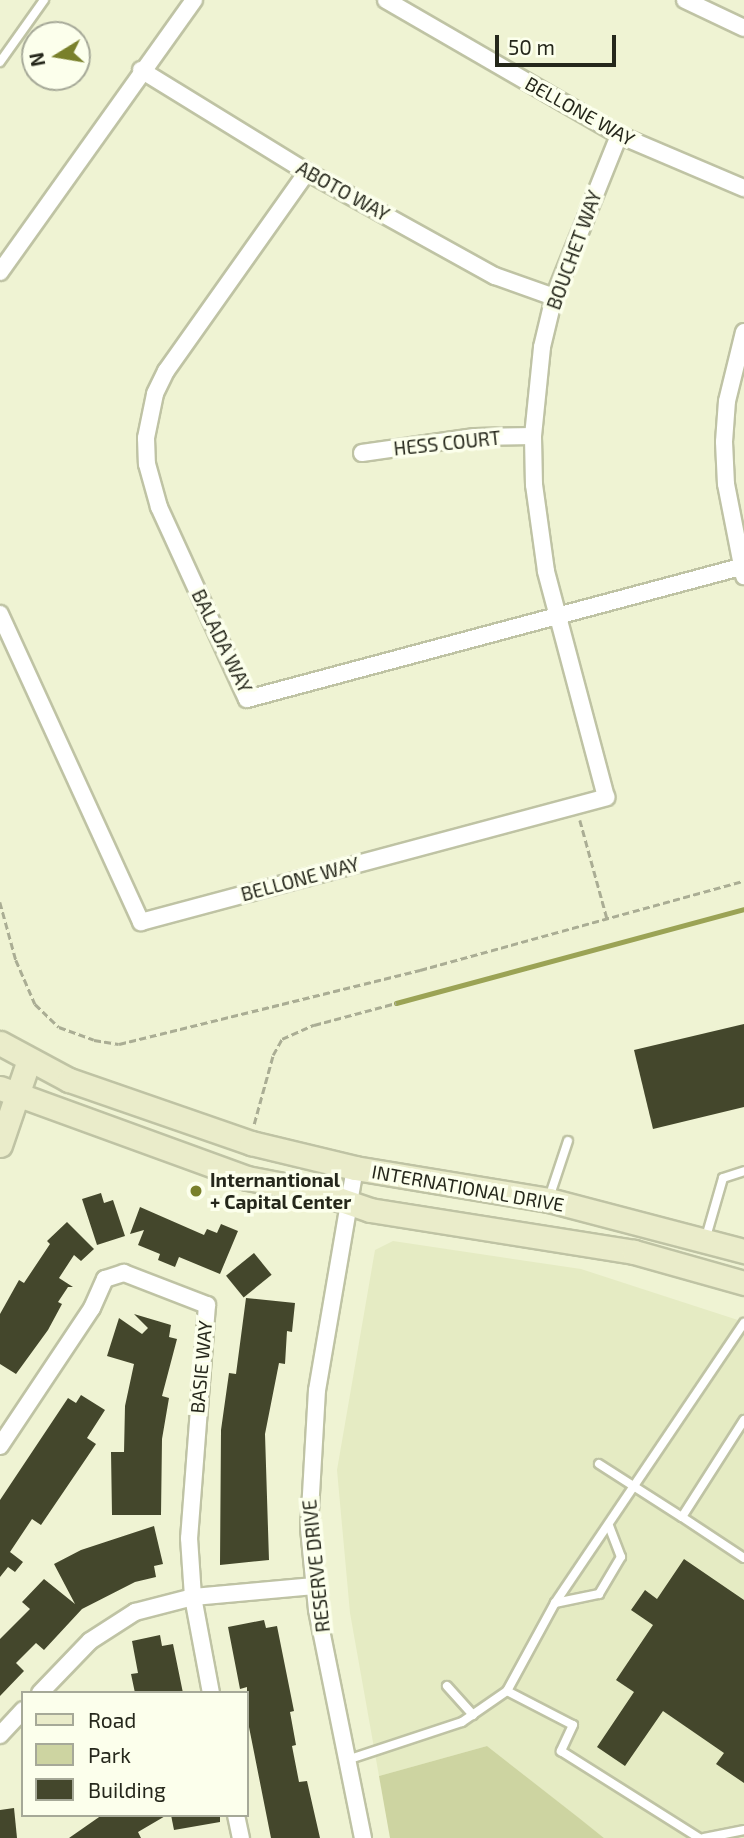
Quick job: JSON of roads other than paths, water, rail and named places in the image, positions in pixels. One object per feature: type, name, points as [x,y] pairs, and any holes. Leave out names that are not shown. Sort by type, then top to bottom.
[{"type":"main road","name":"INTERNATIONAL DRIVE","points":[[0,1043],[29,1060],[117,1098],[251,1143],[355,1168],[548,1200],[744,1251]]},
{"type":"main road","points":[[0,1145],[9,1091],[29,1060]]},
{"type":"main road","name":"INTERNATIONAL DRIVE","points":[[9,1091],[247,1178],[349,1202],[370,1210],[634,1252],[744,1283]]},
{"type":"street","points":[[0,272],[141,70],[194,0]]},
{"type":"street","name":"BELLONE WAY","points":[[386,0],[619,135],[744,188]]},
{"type":"street","points":[[685,0],[744,28]]},
{"type":"street","name":"ABOTO WAY","points":[[141,70],[307,172],[495,276],[554,297]]},
{"type":"street","name":"BOUCHET WAY","points":[[556,617],[537,522],[533,436],[540,359],[554,297],[619,135]]},
{"type":"street","name":"BALADA WAY","points":[[307,172],[166,371],[155,394],[146,438],[147,464],[159,507],[247,699],[743,569]]},
{"type":"street","points":[[743,569],[726,484],[724,442],[727,401],[744,332]]},
{"type":"street","name":"HESS COURT","points":[[362,453],[475,437],[533,436]]},
{"type":"street","name":"BELLONE WAY","points":[[0,614],[141,922],[606,797],[556,617]]},
{"type":"street","name":"RESERVE DRIVE","points":[[355,1168],[311,1433],[309,1528],[315,1586],[363,1838]]},
{"type":"street","name":"BASIE WAY","points":[[0,1447],[92,1308],[105,1279],[124,1273],[207,1305],[193,1457],[189,1538],[193,1597],[211,1691]]},
{"type":"street","points":[[42,1691],[90,1641],[121,1620],[193,1597],[315,1586]]},
{"type":"street","points":[[0,1735],[21,1712]]},
{"type":"street","points":[[236,1817],[241,1838]]},
{"type":"lane","points":[[0,62],[44,0]]},
{"type":"lane","points":[[548,1200],[568,1141]]},
{"type":"lane","points":[[705,1240],[723,1178],[744,1171]]},
{"type":"lane","points":[[347,1760],[473,1715],[507,1691],[555,1603],[636,1488],[744,1323]]},
{"type":"lane","points":[[682,1517],[744,1420]]},
{"type":"lane","points":[[599,1464],[744,1558]]},
{"type":"lane","points":[[555,1603],[598,1594],[621,1557],[609,1526]]},
{"type":"lane","points":[[447,1686],[473,1715]]},
{"type":"lane","points":[[507,1691],[573,1725],[561,1751],[699,1838]]},
{"type":"lane","points":[[704,1838],[744,1830]]},
{"type":"waterway","points":[[396,1003],[744,909]]},
{"type":"place","name":"Internantional + Capital Center","points":[[196,1191]]}]
